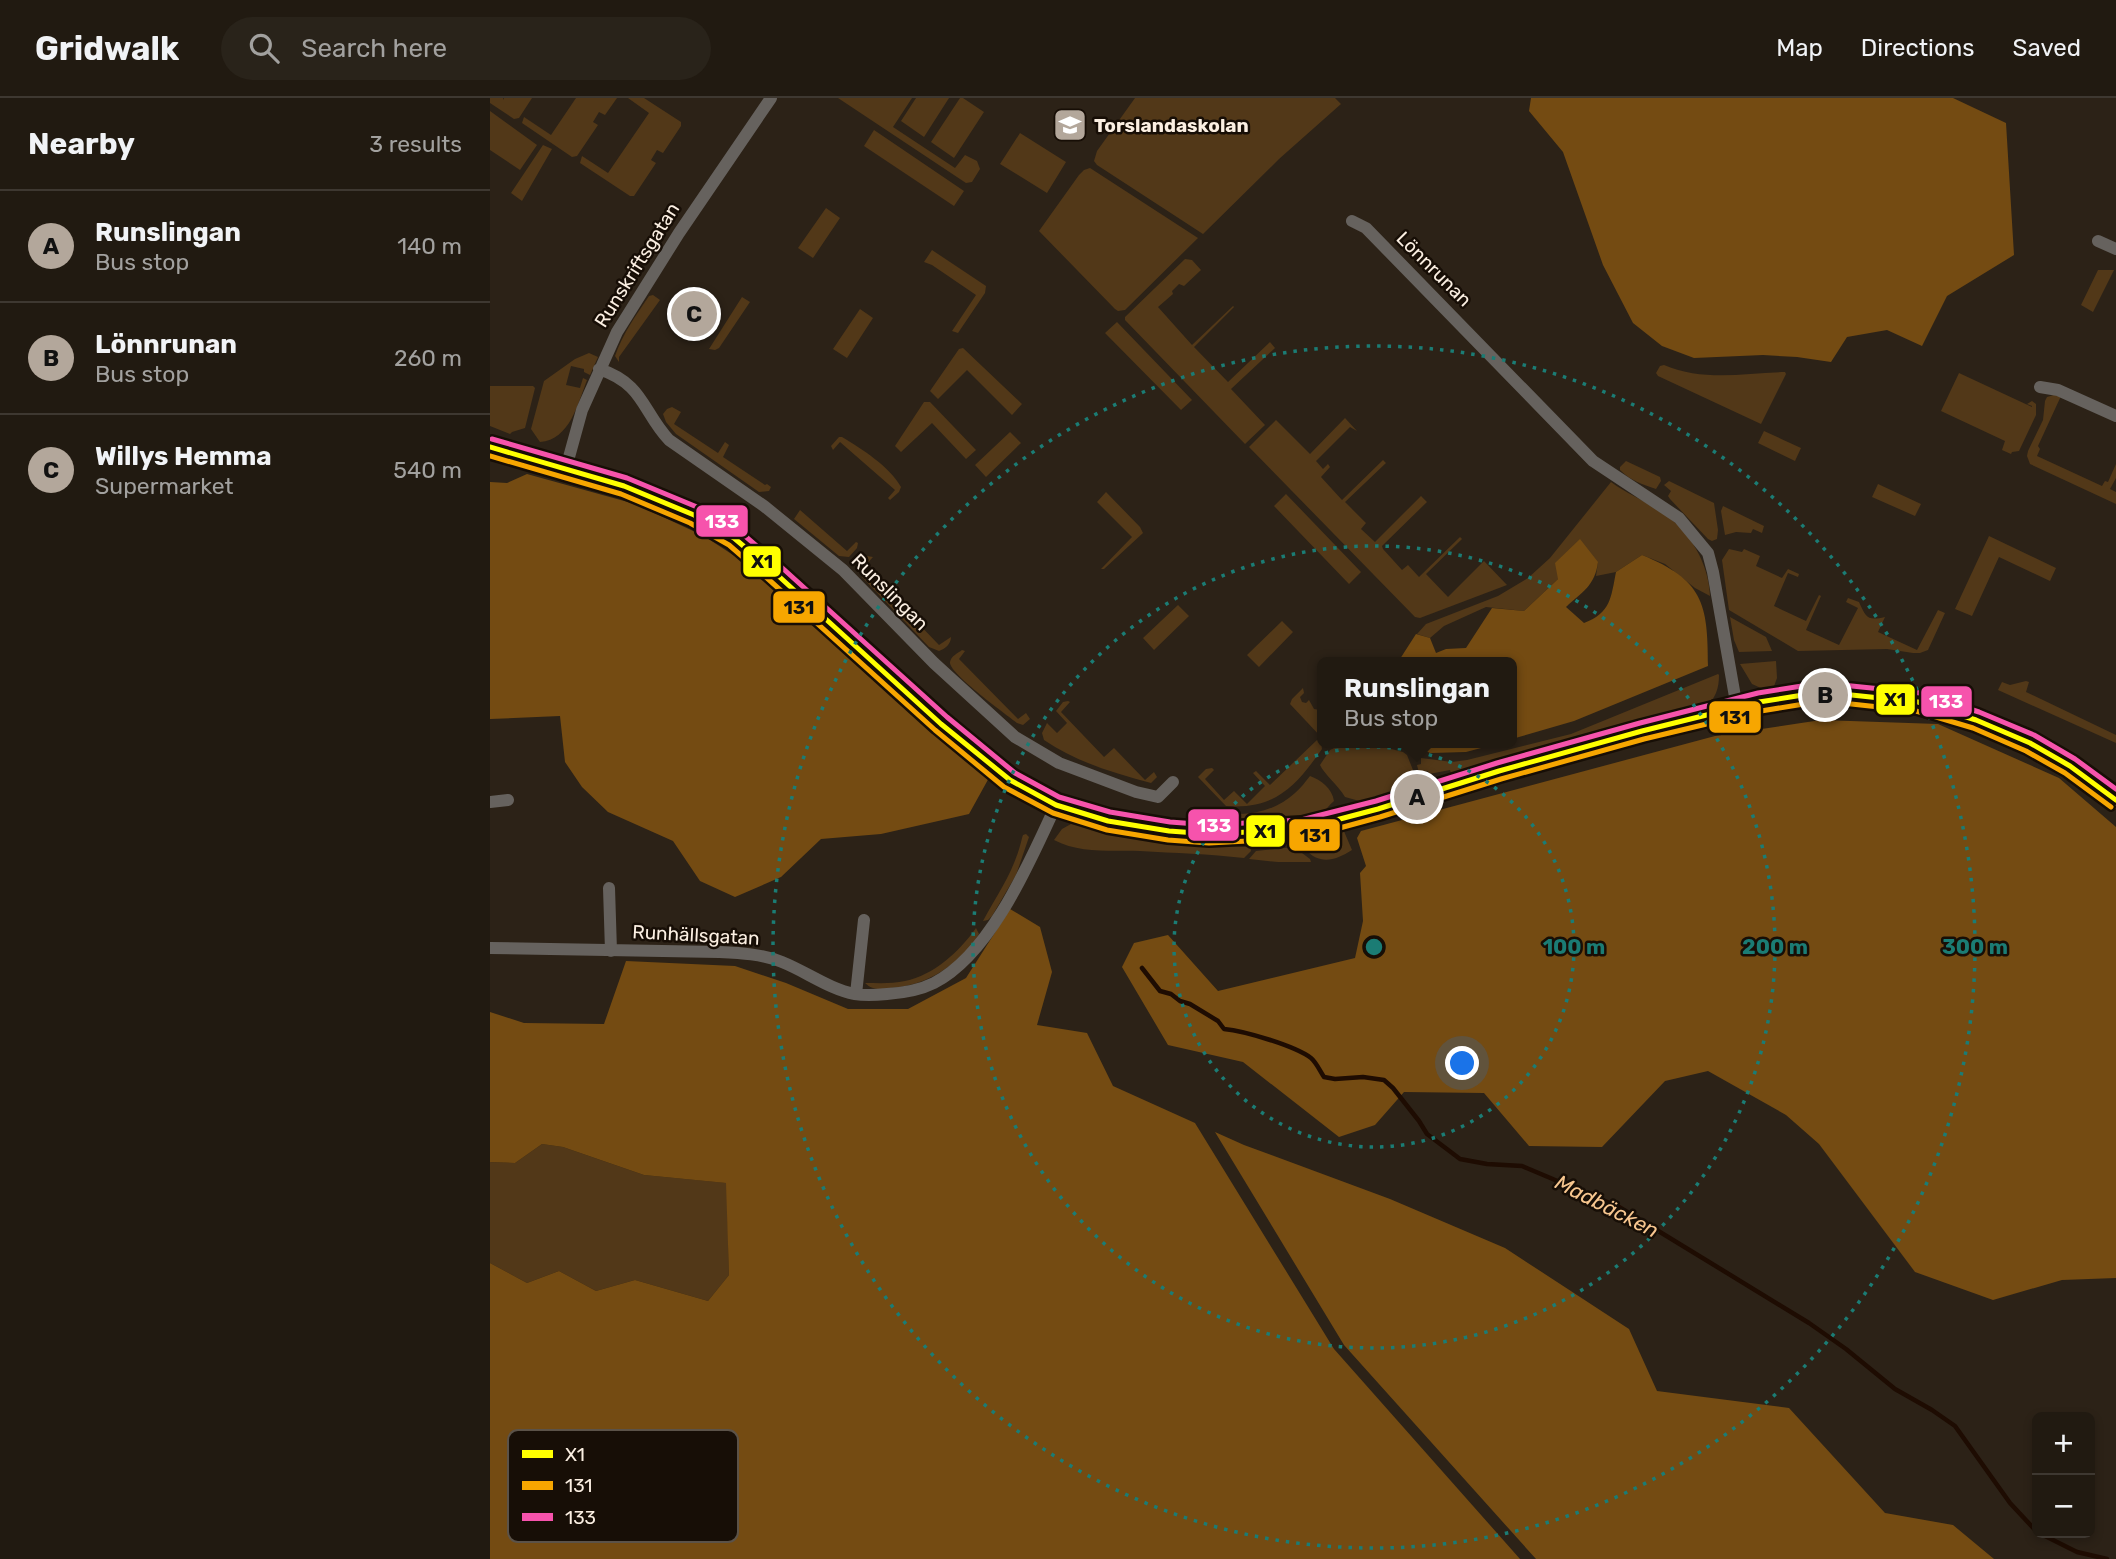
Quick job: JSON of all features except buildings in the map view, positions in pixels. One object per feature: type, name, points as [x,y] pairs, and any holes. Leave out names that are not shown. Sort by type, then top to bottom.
[{"type":"street","name":"Runskriftsgatan","points":[[566,468],[582,410],[617,332],[679,233],[771,98]]},
{"type":"street","name":"Lönnrunan","points":[[1352,220],[1366,228],[1593,461],[1679,518],[1696,536],[1708,553],[1713,572],[1738,708]]},
{"type":"street","points":[[2098,241],[2116,249]]},
{"type":"street","name":"Runslingan","points":[[599,369],[626,382],[642,398],[657,428],[669,440],[764,506],[843,570],[934,663],[1015,737],[1059,763],[1136,792],[1158,797],[1173,782]]},
{"type":"street","points":[[2039,387],[2058,390],[2116,416]]},
{"type":"street","points":[[490,447],[624,486],[694,515],[734,538],[974,752],[1010,780],[1056,805],[1108,821],[1169,831],[1240,834],[1302,828],[1378,809],[1499,771],[1642,731],[1803,695],[1842,694],[1918,702],[1976,720],[2030,743],[2070,766],[2116,800]]},
{"type":"street","points":[[490,802],[508,800]]},
{"type":"street","name":"Runhällsgatan","points":[[490,948],[756,954],[781,961],[828,985],[856,994],[901,993],[935,982],[975,950],[1013,892],[1056,805]]},
{"type":"street","name":"Runhällsgatan","points":[[609,888],[611,951]]},
{"type":"street","points":[[856,994],[864,920]]},
{"type":"shaded area","points":[[490,98],[532,98],[519,118],[514,119],[490,103]]},
{"type":"shaded area","points":[[576,98],[617,98],[605,115],[599,112],[593,122],[598,125],[577,156],[572,157],[522,123],[524,117],[551,135]]},
{"type":"shaded area","points":[[628,98],[644,98],[681,122],[663,153],[657,150],[651,160],[656,163],[634,196],[580,163],[582,156],[608,173],[649,113]]},
{"type":"shaded area","points":[[838,98],[912,98],[893,127],[955,168],[965,155],[977,161],[980,169],[972,182],[966,183]]},
{"type":"shaded area","points":[[916,98],[949,98],[924,137],[901,121]]},
{"type":"shaded area","points":[[960,98],[984,112],[954,158],[931,142]]},
{"type":"shaded area","points":[[1135,98],[1335,98],[1341,104],[1279,159],[1203,234],[1094,161],[1097,151]]},
{"type":"shaded area","points":[[1531,98],[1953,98],[2006,123],[2014,255],[1947,296],[1922,346],[1887,330],[1847,337],[1831,362],[1763,355],[1694,358],[1662,346],[1633,323],[1603,265],[1563,152],[1529,111]]},
{"type":"shaded area","points":[[490,111],[537,145],[520,170],[490,150]]},
{"type":"shaded area","points":[[874,130],[964,191],[954,206],[864,146]]},
{"type":"shaded area","points":[[1020,133],[1066,162],[1047,193],[1000,164]]},
{"type":"shaded area","points":[[543,145],[552,149],[522,201],[511,193]]},
{"type":"shaded area","points":[[1090,168],[1198,238],[1125,310],[1115,309],[1039,231],[1079,175]]},
{"type":"shaded area","points":[[826,208],[840,218],[813,258],[798,248]]},
{"type":"shaded area","points":[[932,250],[986,286],[985,293],[958,333],[952,331],[976,295],[924,262]]},
{"type":"shaded area","points":[[1185,259],[1192,260],[1201,270],[1184,286],[1179,284],[1172,291],[1173,294],[1158,307],[1192,345],[1234,307],[1194,347],[1228,382],[1270,342],[1275,348],[1231,389],[1265,425],[1245,444],[1125,320],[1125,317]]},
{"type":"shaded area","points":[[2098,270],[2114,270],[2093,312],[2081,305]]},
{"type":"shaded area","points":[[653,295],[660,300],[619,357],[619,362],[615,356],[621,340],[649,296]]},
{"type":"shaded area","points":[[742,297],[750,302],[719,348],[709,349]]},
{"type":"shaded area","points":[[860,309],[873,318],[847,358],[833,349]]},
{"type":"shaded area","points":[[1117,322],[1192,400],[1181,410],[1105,333]]},
{"type":"shaded area","points":[[963,348],[1022,404],[1012,415],[967,370],[938,399],[930,391],[959,349]]},
{"type":"shaded area","points":[[589,353],[598,357],[590,375],[584,372],[584,369],[571,366],[566,385],[580,388],[583,378],[587,380],[571,419],[559,435],[540,442],[531,429],[544,381],[575,359]]},
{"type":"shaded area","points":[[1660,366],[1709,375],[1786,374],[1761,424],[1658,376],[1656,373]]},
{"type":"shaded area","points":[[1959,373],[2032,407],[2027,404],[2032,401],[2036,404],[2036,415],[2019,451],[2011,454],[2002,450],[2005,441],[1941,411]]},
{"type":"shaded area","points":[[490,386],[535,388],[525,428],[510,434],[490,426]]},
{"type":"shaded area","points":[[2061,396],[2038,446],[2040,449],[2037,456],[2102,486],[2105,481],[2108,482],[2116,464],[2116,478],[2110,489],[2116,492],[2116,504],[2030,464],[2028,451],[2043,420],[2045,401],[2047,397]]},
{"type":"shaded area","points":[[924,402],[930,402],[976,450],[966,459],[932,423],[901,452],[895,446]]},
{"type":"shaded area","points":[[672,407],[681,412],[674,424],[718,453],[725,442],[729,445],[723,457],[767,484],[771,487],[769,491],[759,492],[676,434],[663,414]]},
{"type":"shaded area","points":[[1345,418],[1357,431],[1350,427],[1316,461],[1323,469],[1328,464],[1330,467],[1321,477],[1342,500],[1383,460],[1386,463],[1345,502],[1366,523],[1361,529],[1375,542],[1421,496],[1427,502],[1382,546],[1402,570],[1408,565],[1419,577],[1460,537],[1462,539],[1426,574],[1448,597],[1484,561],[1507,585],[1420,618],[1415,617],[1249,447],[1276,420],[1310,454]]},
{"type":"shaded area","points":[[1764,431],[1801,448],[1795,461],[1758,443]]},
{"type":"shaded area","points":[[1010,432],[1021,443],[986,477],[975,465]]},
{"type":"shaded area","points":[[839,437],[882,465],[896,479],[901,487],[899,492],[890,500],[888,498],[895,490],[840,442],[833,450],[831,446]]},
{"type":"shaded area","points":[[1626,461],[1660,477],[1661,481],[1656,489],[1633,480],[1620,470]]},
{"type":"shaded area","points":[[527,474],[635,504],[704,536],[753,568],[836,637],[990,776],[969,814],[881,834],[821,839],[781,877],[735,897],[700,881],[673,841],[608,812],[582,787],[565,762],[560,716],[490,719],[490,482],[507,483]]},
{"type":"shaded area","points":[[1669,481],[1714,503],[1717,539],[1708,539],[1670,499],[1668,496],[1671,491],[1664,485]]},
{"type":"shaded area","points":[[1611,482],[1663,513],[1682,529],[1702,560],[1710,596],[1695,588],[1665,564],[1642,555],[1616,572],[1596,576],[1598,562],[1558,579],[1524,611],[1486,607],[1444,626],[1430,638],[1417,634],[1426,624],[1498,596],[1528,578],[1550,558]]},
{"type":"shaded area","points":[[1878,484],[1921,504],[1915,516],[1872,497]]},
{"type":"shaded area","points":[[1106,492],[1143,533],[1101,569],[1132,537],[1097,502]]},
{"type":"shaded area","points":[[1286,494],[1361,572],[1349,584],[1274,506]]},
{"type":"shaded area","points":[[1723,506],[1764,526],[1762,533],[1753,529],[1751,533],[1736,532],[1725,535],[1721,511]]},
{"type":"shaded area","points":[[800,510],[847,551],[856,542],[857,548],[849,557],[839,556],[794,519]]},
{"type":"shaded area","points":[[1989,536],[2056,568],[2050,581],[1999,557],[1972,616],[1955,609]]},
{"type":"shaded area","points":[[1580,539],[1598,562],[1594,577],[1587,588],[1566,607],[1584,623],[1605,609],[1616,572],[1642,555],[1678,574],[1690,584],[1703,610],[1708,666],[1574,721],[1517,738],[1517,657],[1401,657],[1416,634],[1430,638],[1436,653],[1446,649],[1466,648],[1492,608],[1524,611],[1558,579],[1555,563]]},
{"type":"shaded area","points":[[1729,549],[1742,552],[1744,549],[1760,556],[1756,566],[1782,578],[1788,569],[1799,574],[1798,577],[1788,573],[1774,606],[1806,621],[1819,595],[1821,596],[1806,630],[1839,645],[1858,608],[1846,602],[1848,598],[1859,602],[1868,617],[1885,617],[1878,632],[1917,650],[1938,610],[1945,613],[1928,650],[1920,653],[1887,649],[1798,651],[1729,610],[1722,560]]},
{"type":"shaded area","points":[[867,556],[873,557],[864,567],[939,645],[951,637],[945,648],[939,651],[929,647],[862,577],[859,567]]},
{"type":"shaded area","points":[[1178,605],[1189,616],[1154,650],[1143,638]]},
{"type":"shaded area","points":[[1730,617],[1766,637],[1772,651],[1739,652]]},
{"type":"shaded area","points":[[1282,621],[1293,632],[1259,667],[1247,655]]},
{"type":"shaded area","points":[[965,651],[959,659],[1018,719],[1026,713],[1030,719],[1023,725],[1017,723],[958,675],[950,662],[953,656]]},
{"type":"shaded area","points":[[1776,661],[1777,678],[1773,689],[1763,689],[1752,684],[1740,664]]},
{"type":"shaded area","points":[[1719,675],[1716,693],[1704,708],[1494,766],[1451,774],[1450,770],[1429,774],[1428,771],[1419,773],[1417,765],[1421,764],[1421,758],[1452,762],[1467,760],[1571,734]]},
{"type":"shaded area","points":[[2002,682],[2010,685],[2029,682],[2026,692],[2116,735],[2116,743],[1998,690]]},
{"type":"shaded area","points":[[1303,688],[1304,693],[1300,697],[1302,702],[1309,700],[1317,710],[1317,733],[1290,704]]},
{"type":"shaded area","points":[[1063,702],[1070,702],[1061,712],[1104,757],[1114,748],[1145,780],[1154,772],[1157,777],[1151,783],[1109,771],[1069,755],[1044,740],[1042,733],[1047,723],[1057,733],[1067,723],[1056,711]]},
{"type":"shaded area","points":[[1821,720],[1938,724],[2059,778],[2116,827],[2116,1278],[2062,1280],[1993,1300],[1915,1272],[1819,1144],[1786,1115],[1708,1071],[1665,1081],[1602,1147],[1529,1146],[1484,1093],[1404,1092],[1375,1125],[1339,1137],[1243,1062],[1168,1045],[1122,967],[1134,943],[1168,935],[1218,991],[1355,958],[1363,921],[1360,873],[1366,866],[1357,838],[1361,831],[1715,736]]},
{"type":"shaded area","points":[[1317,740],[1317,748],[1322,749],[1303,774],[1283,793],[1258,804],[1226,806],[1198,777],[1206,769],[1212,768],[1214,770],[1205,779],[1224,800],[1234,791],[1247,804],[1265,786],[1253,773],[1256,771],[1270,785]]},
{"type":"shaded area","points":[[1387,748],[1403,752],[1407,755],[1415,775],[1405,780],[1403,788],[1363,802],[1345,797],[1320,765],[1330,750]]},
{"type":"shaded area","points":[[1420,748],[1481,748],[1466,752],[1430,753]]},
{"type":"shaded area","points":[[1310,776],[1325,785],[1333,796],[1334,801],[1322,813],[1284,821],[1206,823],[1210,809],[1244,814],[1276,806],[1295,793]]},
{"type":"shaded area","points":[[1071,824],[1156,842],[1250,847],[1251,851],[1244,858],[1096,850],[1074,847],[1054,840],[1062,829]]},
{"type":"shaded area","points":[[1343,829],[1352,850],[1346,854],[1327,860],[1310,854],[1305,849],[1305,842]]},
{"type":"shaded area","points":[[1023,835],[1029,837],[1016,875],[992,916],[983,921],[1011,871]]},
{"type":"shaded area","points":[[1294,847],[1311,862],[1249,859],[1256,851]]},
{"type":"shaded area","points":[[1010,909],[1040,927],[1052,972],[1037,1025],[1087,1033],[1113,1086],[1195,1123],[1334,1349],[1520,1559],[490,1559],[490,1263],[527,1283],[559,1271],[596,1291],[635,1280],[708,1301],[729,1275],[726,1183],[644,1175],[563,1147],[542,1144],[515,1163],[490,1162],[490,1012],[524,1023],[604,1024],[626,961],[735,966],[786,983],[848,1009],[908,1009],[966,978]]},
{"type":"shaded area","points":[[976,928],[979,934],[963,955],[929,978],[884,989],[865,983],[900,982],[926,974],[954,954]]},
{"type":"shaded area","points":[[1215,1132],[1390,1199],[1505,1248],[1629,1329],[1657,1391],[1789,1408],[1885,1513],[1953,1525],[1994,1559],[1536,1559],[1344,1345]]},
{"type":"shaded area","points":[[542,1144],[563,1147],[644,1175],[727,1183],[729,1275],[708,1301],[635,1280],[596,1291],[559,1271],[527,1283],[490,1263],[490,1162],[515,1163]]},
{"type":"waterway","name":"Madbäcken","points":[[1142,968],[1160,991],[1190,1004],[1218,1021],[1224,1029],[1269,1040],[1304,1053],[1313,1060],[1324,1077],[1384,1080],[1427,1134],[1460,1159],[1522,1166],[1619,1207],[1809,1323],[1895,1389],[1955,1426],[2010,1503],[2032,1527]]},
{"type":"waterway","name":"Madbäcken","points":[[2049,1538],[2077,1552],[2107,1559]]},
{"type":"transit line","name":"133","points":[[492,439],[627,478],[697,507],[738,530],[947,717],[1015,773],[1059,797],[1110,812],[1170,822],[1210,825],[1301,820],[1376,801],[1497,763],[1640,723],[1758,693],[1802,686],[1842,685],[1920,693],[1979,712],[2034,735],[2075,759],[2116,789]]},
{"type":"transit line","name":"X1","points":[[490,447],[624,486],[694,515],[734,538],[941,724],[1010,780],[1056,805],[1108,821],[1169,831],[1210,834],[1302,829],[1642,731],[1759,702],[1803,695],[1842,694],[1918,702],[1976,720],[2030,743],[2070,766],[2116,800]]},
{"type":"transit line","name":"131","points":[[490,456],[621,494],[690,523],[729,545],[935,730],[1004,787],[1053,813],[1107,830],[1168,840],[1209,843],[1303,838],[1644,739],[1761,711],[1804,704],[1842,703],[1916,711],[1973,728],[2026,751],[2065,773],[2111,807]]},
{"type":"place","name":"Torslandaskolan","points":[[1070,125]]},
{"type":"place","name":"Willys Hemma","points":[[694,314]]},
{"type":"place","name":"Lönnrunan","points":[[1825,695]]},
{"type":"place","name":"Runslingan","points":[[1417,797]]}]
